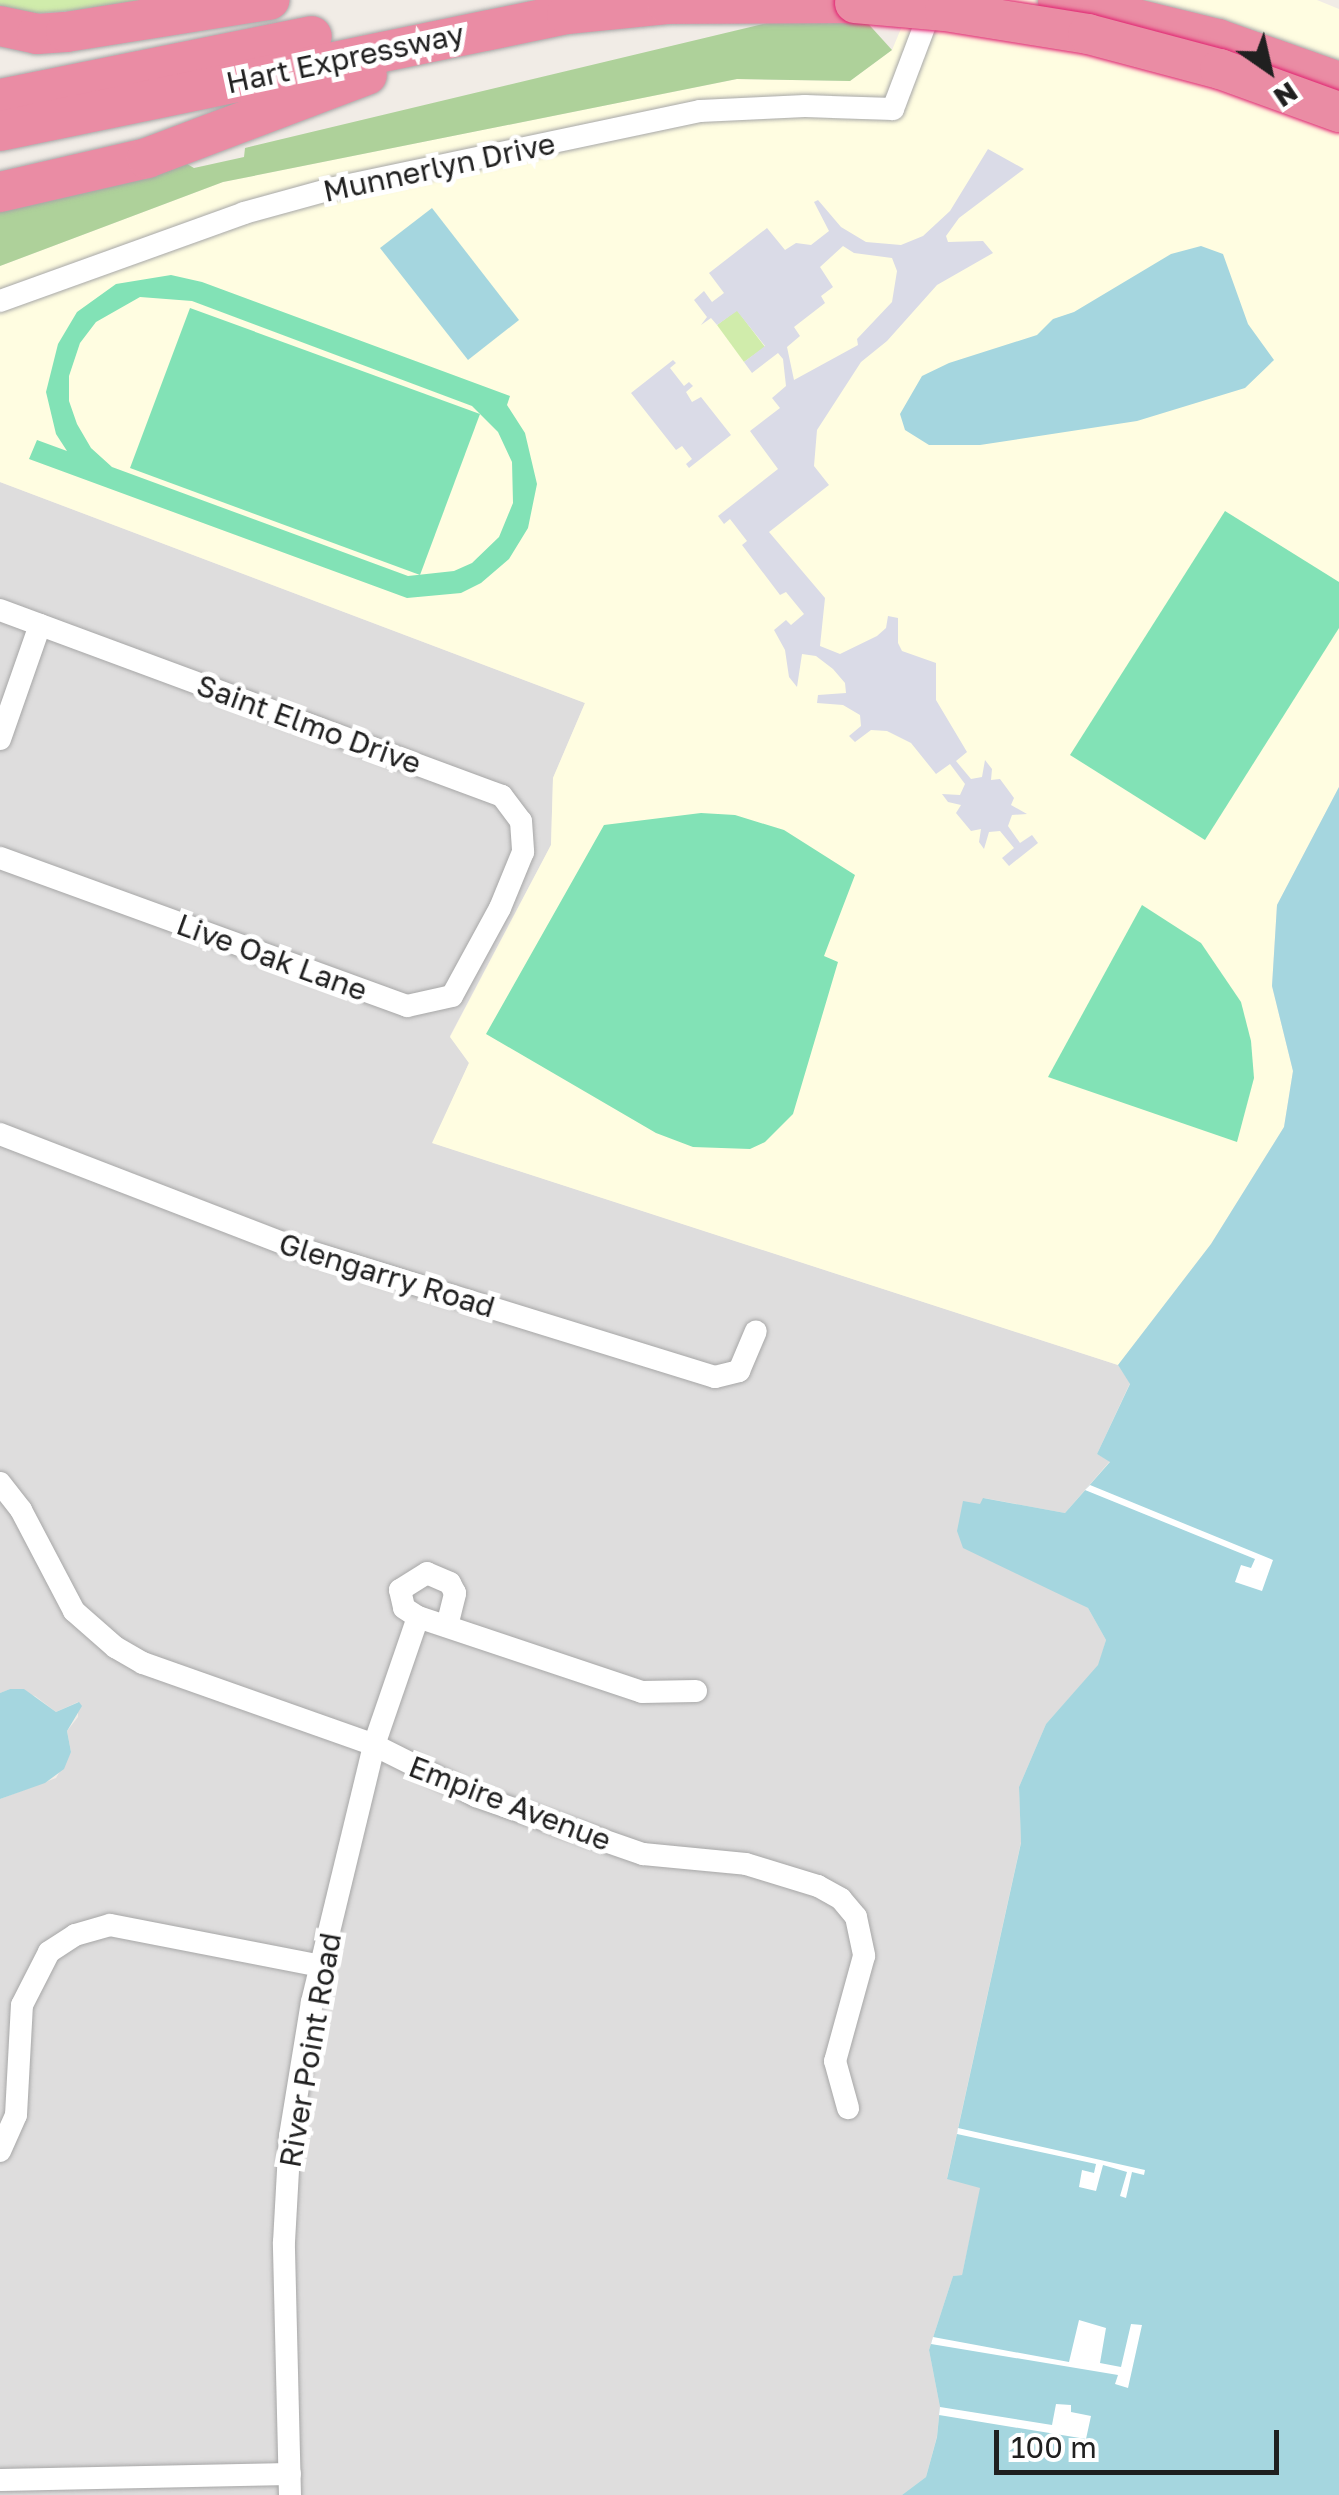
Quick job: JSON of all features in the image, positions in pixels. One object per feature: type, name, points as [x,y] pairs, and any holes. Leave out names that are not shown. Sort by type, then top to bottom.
[{"type":"highway","points":[[0,26],[37,34],[66,32],[269,0]]},
{"type":"highway","points":[[1058,0],[1218,40],[1339,82]]},
{"type":"highway","name":"Hart Expressway","points":[[0,99],[501,11],[667,4],[855,3],[981,16],[1088,34],[1220,69],[1339,112]]},
{"type":"highway","points":[[0,192],[147,158],[501,11]]},
{"type":"highway","name":"Hart Expressway","points":[[0,131],[501,11]]},
{"type":"street","name":"Munnerlyn Drive","points":[[0,301],[244,213],[336,188],[700,111],[804,106],[893,110],[935,0]]},
{"type":"street","name":"Saint Elmo Drive","points":[[0,610],[502,796],[521,821],[523,852],[500,908]]},
{"type":"street","points":[[0,739],[40,625]]},
{"type":"street","name":"Live Oak Lane","points":[[0,858],[407,1006],[452,996],[500,908]]},
{"type":"street","name":"Glengarry Road","points":[[0,1134],[285,1244],[714,1376],[739,1371],[756,1331]]},
{"type":"street","name":"Empire Avenue","points":[[0,1483],[21,1510],[74,1611],[115,1648],[143,1663],[374,1744],[476,1796],[643,1854],[746,1864],[818,1886],[841,1899],[856,1917],[864,1956],[835,2061],[848,2108]]},
{"type":"street","points":[[447,1626],[455,1593],[442,1576],[427,1574],[400,1590],[404,1608],[447,1626],[642,1692],[696,1691]]},
{"type":"street","name":"River Point Road","points":[[290,2485],[284,2242],[290,2136],[321,1966],[374,1744],[418,1616]]},
{"type":"street","points":[[0,2152],[16,2116],[22,2004],[49,1952],[75,1935],[110,1925],[321,1966]]},
{"type":"street","points":[[0,2480],[290,2485]]},
{"type":"shaded area","points":[[913,0],[1317,0],[1339,9],[1339,787],[1277,905],[1272,986],[1293,1071],[1284,1127],[1211,1244],[1118,1365],[432,1143],[469,1063],[450,1037],[551,845],[553,778],[585,703],[0,482],[0,266],[223,182],[737,79],[850,81],[892,50]]},
{"type":"shaded area","points":[[988,149],[1024,169],[959,218],[946,236],[948,242],[983,241],[993,253],[937,285],[887,341],[861,362],[817,430],[814,466],[829,485],[769,532],[825,598],[820,646],[840,654],[877,636],[886,628],[888,616],[898,618],[898,643],[902,651],[936,663],[936,700],[967,752],[956,761],[971,779],[982,777],[985,760],[992,769],[991,780],[1000,779],[1014,798],[1011,805],[1027,814],[1012,815],[1008,826],[1020,843],[1032,835],[1038,843],[1009,866],[1002,858],[1014,848],[1000,831],[989,832],[984,849],[979,842],[981,829],[971,831],[956,813],[961,805],[948,802],[942,794],[960,795],[965,784],[950,764],[936,774],[911,743],[887,731],[871,730],[855,742],[849,736],[861,726],[860,715],[843,705],[817,703],[818,695],[846,693],[845,683],[816,656],[802,654],[797,687],[789,677],[785,650],[774,630],[786,620],[791,625],[804,614],[786,592],[780,595],[742,545],[747,541],[730,519],[724,524],[718,516],[778,469],[750,431],[780,408],[772,398],[786,386],[783,359],[778,353],[752,373],[744,362],[765,346],[737,311],[717,325],[711,318],[701,325],[707,317],[694,300],[704,291],[712,302],[724,293],[709,273],[767,228],[785,250],[796,243],[811,245],[829,231],[814,202],[818,200],[841,227],[866,242],[901,245],[923,236],[950,211]],"holes":[[[843,246],[854,253],[892,258],[897,271],[892,302],[857,339],[858,345],[794,380],[787,347],[800,336],[794,327],[825,303],[821,296],[833,287],[820,267]]]},
{"type":"shaded area","points":[[673,360],[676,363],[670,368],[684,386],[689,382],[693,386],[686,392],[692,402],[701,397],[731,435],[689,468],[686,464],[692,459],[682,446],[676,450],[631,393]]},
{"type":"shaded area","points":[[0,482],[585,703],[553,778],[551,845],[450,1036],[469,1063],[433,1143],[1118,1365],[1130,1383],[1097,1454],[1110,1461],[1065,1513],[984,1498],[1047,1587],[1088,1608],[1106,1640],[1099,1665],[1046,1724],[1019,1787],[1021,1842],[947,2178],[981,2187],[962,2275],[953,2276],[929,2350],[940,2407],[937,2436],[926,2477],[902,2495],[0,2495],[0,1799],[56,1778],[71,1752],[67,1731],[78,1717],[78,1702],[56,1712],[35,1696],[10,1689],[0,1693]]},
{"type":"green space","points":[[0,0],[220,0],[0,16]]},
{"type":"green space","points":[[788,18],[863,18],[892,50],[850,81],[737,79],[223,182],[0,266],[0,201],[182,161],[194,168],[244,157],[245,148]]},
{"type":"green space","points":[[171,275],[202,282],[510,396],[507,405],[525,433],[537,484],[528,528],[509,559],[481,583],[461,593],[407,598],[29,459],[37,440],[67,451],[56,434],[46,392],[58,344],[77,312],[116,284]],"holes":[[[140,297],[192,301],[472,406],[498,432],[512,462],[513,503],[499,537],[472,563],[454,571],[408,576],[112,467],[91,448],[69,401],[69,376],[80,343],[96,322]]]},
{"type":"green space","points":[[190,308],[480,414],[420,575],[130,468]]},
{"type":"green space","points":[[737,310],[765,347],[744,362],[717,325]]},
{"type":"green space","points":[[1225,511],[1339,582],[1339,628],[1205,840],[1070,755]]},
{"type":"green space","points":[[701,813],[735,815],[784,830],[855,875],[824,956],[838,962],[793,1114],[765,1142],[750,1149],[693,1147],[656,1133],[486,1034],[604,825]]},
{"type":"green space","points":[[1142,905],[1201,943],[1241,1002],[1251,1041],[1254,1078],[1237,1142],[1048,1077]]},
{"type":"water","points":[[432,208],[519,320],[468,360],[380,248]]},
{"type":"water","points":[[1201,246],[1223,254],[1248,324],[1274,360],[1245,388],[1137,421],[980,445],[929,445],[905,430],[900,414],[922,376],[949,363],[1037,335],[1053,319],[1074,312],[1171,254]]},
{"type":"water","points":[[1339,787],[1339,2495],[902,2495],[926,2477],[937,2437],[940,2407],[929,2350],[953,2276],[962,2275],[980,2188],[947,2179],[1021,1843],[1019,1787],[1046,1724],[1098,1665],[1106,1640],[1088,1608],[963,1548],[957,1531],[963,1501],[980,1504],[983,1498],[1065,1513],[1110,1462],[1097,1454],[1130,1384],[1118,1365],[1211,1244],[1284,1127],[1293,1071],[1272,986],[1277,905]]},
{"type":"water","points":[[24,1689],[56,1712],[79,1702],[82,1706],[67,1731],[71,1752],[64,1769],[45,1783],[0,1799],[0,1693]]},
{"type":"pier","points":[[1090,1485],[1273,1560],[1262,1591],[1235,1582],[1241,1565],[1251,1568],[1255,1559],[1085,1490]]},
{"type":"pier","points":[[958,2128],[1145,2170],[1144,2175],[1132,2172],[1126,2198],[1120,2196],[1127,2172],[1103,2165],[1096,2191],[1079,2187],[1082,2170],[1094,2173],[1096,2164],[957,2134]]},
{"type":"pier","points":[[1079,2320],[1106,2328],[1100,2363],[1121,2367],[1131,2324],[1142,2325],[1128,2388],[1115,2384],[1118,2375],[931,2344],[933,2337],[1069,2362]]},
{"type":"pier","points":[[1056,2404],[1071,2405],[1071,2412],[1091,2416],[1086,2439],[939,2415],[940,2407],[1052,2425]]}]
